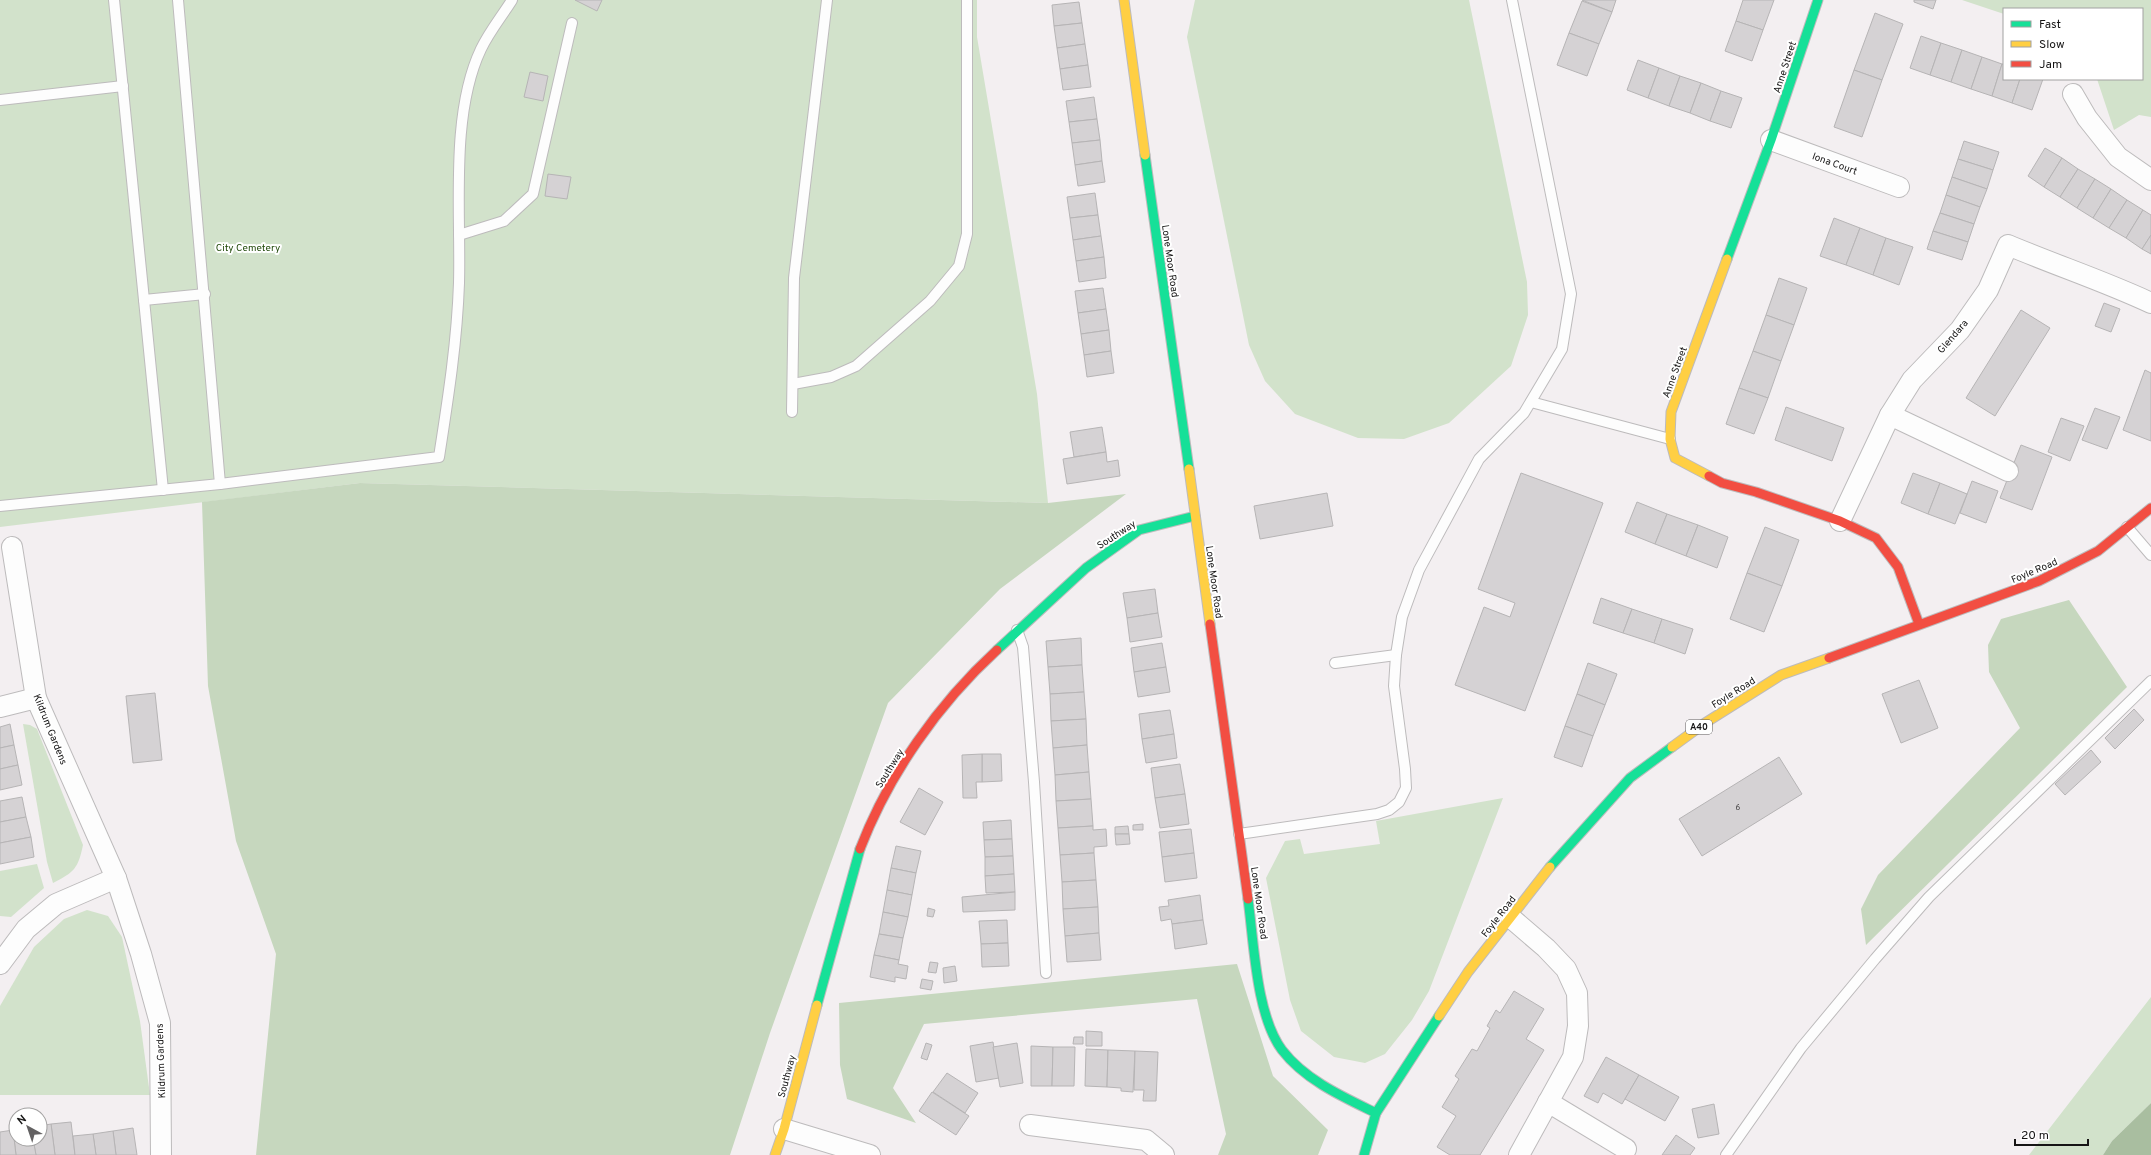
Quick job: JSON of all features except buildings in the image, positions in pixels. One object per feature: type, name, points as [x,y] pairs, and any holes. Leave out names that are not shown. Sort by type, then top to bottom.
[{"type":"main road","name":"Lone Moor Road","points":[[1124,0],[1262,1001],[1275,1039],[1291,1059],[1309,1075],[1376,1114]]},
{"type":"main road","name":"Anne Street","points":[[1818,0],[1771,140],[1671,412],[1670,439],[1675,458],[1722,483],[1756,492],[1840,521],[1876,538],[1898,567],[1919,624]]},
{"type":"main road","name":"Foyle Road","points":[[1376,1114],[1468,972],[1548,869],[1630,778],[1705,723],[1781,675],[2040,581],[2098,551],[2151,508]]},
{"type":"main road","name":"Southway","points":[[775,1155],[784,1129],[855,860],[873,815],[905,761],[943,707],[978,667],[1086,568],[1140,530],[1195,516]]},
{"type":"main road","name":"A40","points":[[1364,1155],[1376,1114]]},
{"type":"street","points":[[2073,94],[2087,118],[2118,157],[2151,180]]},
{"type":"street","name":"Iona Court","points":[[1771,140],[1899,186]]},
{"type":"street","name":"Glendara","points":[[1840,521],[1890,415],[1912,380],[1960,330],[1988,290],[2008,246],[2052,264],[2110,284],[2151,303]]},
{"type":"street","points":[[1890,415],[2008,471]]},
{"type":"street","name":"Kildrum Gardens","points":[[12,547],[36,698],[116,878],[141,954],[160,1023],[162,1155]]},
{"type":"street","points":[[0,707],[36,698]]},
{"type":"street","points":[[0,964],[26,929],[56,904],[116,878]]},
{"type":"street","points":[[1511,918],[1546,948],[1566,969],[1577,993],[1578,1026],[1573,1057],[1519,1155]]},
{"type":"street","points":[[1548,1102],[1626,1148]]},
{"type":"street","points":[[1030,1125],[1146,1140],[1164,1155]]},
{"type":"street","points":[[784,1129],[870,1155]]},
{"type":"lane","points":[[114,0],[163,490]]},
{"type":"lane","points":[[178,0],[205,294],[220,484]]},
{"type":"lane","points":[[0,506],[220,484],[439,457],[456,343],[459,235],[459,153],[467,88],[481,48],[512,0]]},
{"type":"lane","points":[[792,412],[794,278],[827,0]]},
{"type":"lane","points":[[793,384],[831,377],[856,366],[930,301],[959,266],[967,234],[967,0]]},
{"type":"lane","points":[[1239,834],[1377,814],[1389,810],[1399,802],[1406,788],[1406,776],[1394,686],[1396,655],[1402,617],[1419,570],[1444,521],[1479,459],[1524,413],[1562,349],[1571,294],[1512,0]]},
{"type":"lane","points":[[459,235],[504,222],[534,194],[572,23]]},
{"type":"lane","points":[[0,100],[123,86]]},
{"type":"lane","points":[[144,300],[205,294]]},
{"type":"lane","points":[[1531,402],[1670,439]]},
{"type":"lane","points":[[2127,527],[2151,555]]},
{"type":"lane","points":[[1017,630],[1023,647],[1034,782],[1046,973]]},
{"type":"lane","points":[[1335,663],[1396,655]]},
{"type":"lane","points":[[1726,1155],[1801,1048],[1929,896],[2151,681]]},
{"type":"green space","name":"City Cemetery","points":[[0,0],[977,0],[977,37],[1037,394],[1048,503],[360,483],[0,527]]},
{"type":"green space","points":[[1195,0],[1469,0],[1527,282],[1528,315],[1511,366],[1449,423],[1404,439],[1358,438],[1295,414],[1265,381],[1249,345],[1187,37]]},
{"type":"green space","points":[[1962,0],[2151,0],[2151,117],[2139,115],[2114,130],[2097,80],[2143,80],[2143,8],[2003,8],[2003,14]]},
{"type":"green space","points":[[23,724],[30,725],[37,729],[83,845],[79,860],[74,869],[66,876],[53,883],[47,862]]},
{"type":"green space","points":[[1503,798],[1429,991],[1412,1020],[1385,1054],[1365,1063],[1334,1057],[1301,1031],[1290,1000],[1266,878],[1285,841],[1300,839],[1304,854],[1380,844],[1376,821]]},
{"type":"green space","points":[[37,864],[44,888],[11,917],[0,916],[0,871]]},
{"type":"green space","points":[[87,910],[108,916],[122,937],[140,1021],[150,1095],[0,1095],[0,1006],[34,947],[64,919]]},
{"type":"green space","points":[[2151,997],[2151,1103],[2112,1141],[2103,1155],[2029,1155]]},
{"type":"shaded area","points":[[360,483],[1048,503],[1126,494],[1000,589],[888,703],[770,1033],[730,1155],[256,1155],[276,954],[236,841],[208,686],[202,502]]},
{"type":"shaded area","points":[[2069,600],[2127,687],[1866,945],[1861,909],[1878,875],[2020,728],[1989,672],[1988,645],[2001,619]]},
{"type":"shaded area","points":[[1237,964],[1273,1076],[1328,1130],[1318,1155],[1218,1155],[1226,1134],[1197,999],[924,1024],[893,1088],[916,1123],[847,1099],[840,1065],[839,1003]]},
{"type":"shaded area","points":[[2151,1103],[2151,1155],[2103,1155],[2112,1141]]},
{"type":"traffic: fast","points":[[1727,259],[1771,140],[1818,0]]},
{"type":"traffic: fast","points":[[1145,155],[1189,469]]},
{"type":"traffic: fast","points":[[997,650],[1086,568],[1139,530],[1195,516]]},
{"type":"traffic: fast","points":[[1550,867],[1630,778],[1672,747]]},
{"type":"traffic: fast","points":[[817,1005],[860,849]]},
{"type":"traffic: fast","points":[[1248,899],[1261,998],[1273,1035],[1291,1061],[1313,1079],[1325,1087],[1376,1113]]},
{"type":"traffic: fast","points":[[1364,1155],[1376,1113],[1439,1016]]},
{"type":"traffic: slow","points":[[1124,0],[1145,155]]},
{"type":"traffic: slow","points":[[1709,476],[1675,458],[1670,439],[1671,412],[1727,259]]},
{"type":"traffic: slow","points":[[1189,469],[1210,624]]},
{"type":"traffic: slow","points":[[1672,747],[1705,723],[1781,675],[1829,658]]},
{"type":"traffic: slow","points":[[1439,1016],[1468,972],[1550,867]]},
{"type":"traffic: slow","points":[[775,1155],[784,1129],[817,1005]]},
{"type":"traffic: jam","points":[[1709,476],[1722,483],[1756,492],[1840,521],[1876,538],[1898,567],[1919,624]]},
{"type":"traffic: jam","points":[[1829,658],[2039,581],[2098,551],[2151,508]]},
{"type":"traffic: jam","points":[[1210,624],[1248,899]]},
{"type":"traffic: jam","points":[[860,849],[885,794],[917,742],[955,693],[997,650]]}]
